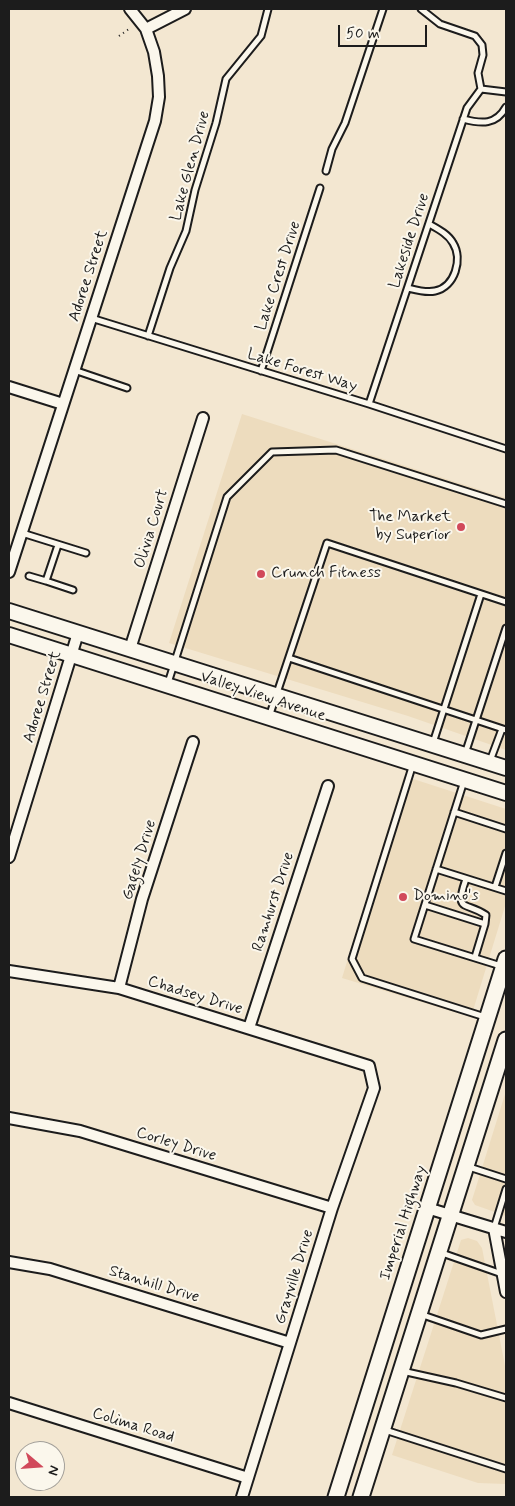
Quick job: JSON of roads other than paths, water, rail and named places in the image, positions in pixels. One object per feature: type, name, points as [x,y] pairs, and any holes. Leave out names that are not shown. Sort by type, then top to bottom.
[{"type":"main road","name":"Valley View Avenue","points":[[9,611],[506,768]]},
{"type":"main road","name":"Valley View Avenue","points":[[9,635],[506,793]]},
{"type":"main road","name":"Imperial Highway","points":[[336,1497],[505,963]]},
{"type":"main road","points":[[361,1497],[466,1167],[503,1062],[506,1040]]},
{"type":"street","name":"Adoree Street","points":[[9,572],[154,121],[159,97],[154,52],[146,29],[130,9]]},
{"type":"street","points":[[146,29],[185,9]]},
{"type":"street","points":[[9,387],[63,404]]},
{"type":"street","name":"Olivia Court","points":[[130,649],[202,418]]},
{"type":"street","name":"Adoree Street","points":[[9,857],[78,633]]},
{"type":"street","name":"Gagely Drive","points":[[119,988],[142,899],[193,742]]},
{"type":"street","name":"Ramhurst Drive","points":[[249,1028],[328,786]]},
{"type":"street","name":"Chadsey Drive","points":[[9,971],[119,988],[369,1066]]},
{"type":"street","name":"Grayville Drive","points":[[242,1497],[332,1208],[374,1088],[369,1066]]},
{"type":"street","name":"Corley Drive","points":[[9,1118],[80,1131],[332,1208]]},
{"type":"street","points":[[427,1208],[506,1232]]},
{"type":"street","points":[[494,1228],[506,1292]]},
{"type":"street","name":"Stanhill Drive","points":[[9,1262],[50,1269],[290,1343]]},
{"type":"street","name":"Colima Road","points":[[9,1403],[248,1478]]},
{"type":"lane","name":"Lake Glen Drive","points":[[148,336],[170,268],[186,231],[195,190],[216,123],[226,79],[261,36],[268,9]]},
{"type":"lane","points":[[326,171],[332,149],[345,123],[382,9]]},
{"type":"lane","points":[[421,9],[440,24],[475,36],[482,45],[483,55],[478,73],[481,89],[506,92]]},
{"type":"lane","name":"Lakeside Drive","points":[[369,404],[463,119],[467,108],[481,89]]},
{"type":"lane","points":[[463,119],[477,123],[489,122],[497,119],[506,107]]},
{"type":"lane","name":"Lake Crest Drive","points":[[261,371],[320,188]]},
{"type":"lane","points":[[408,288],[431,292],[438,291],[454,274],[458,261],[457,251],[453,242],[444,233],[429,224]]},
{"type":"lane","name":"Lake Forest Way","points":[[91,318],[369,404],[506,449]]},
{"type":"lane","points":[[74,370],[127,388]]},
{"type":"lane","points":[[167,686],[227,497],[272,452],[336,450],[506,504]]},
{"type":"lane","points":[[21,533],[86,553]]},
{"type":"lane","points":[[269,718],[327,543],[506,602]]},
{"type":"lane","points":[[46,581],[58,545]]},
{"type":"lane","points":[[29,576],[73,590]]},
{"type":"lane","points":[[432,745],[481,594]]},
{"type":"lane","points":[[465,755],[506,628]]},
{"type":"lane","points":[[289,658],[504,730],[490,763]]},
{"type":"lane","points":[[413,764],[352,959],[362,978],[488,1018]]},
{"type":"lane","points":[[464,780],[414,939],[475,958],[505,963]]},
{"type":"lane","points":[[454,812],[506,829]]},
{"type":"lane","points":[[495,887],[506,853]]},
{"type":"lane","points":[[436,870],[506,891]]},
{"type":"lane","points":[[466,879],[461,892],[463,904],[467,908],[486,915],[475,958]]},
{"type":"lane","points":[[425,904],[485,924]]},
{"type":"lane","points":[[466,1167],[506,1179]]},
{"type":"lane","points":[[494,1228],[506,1189]]},
{"type":"lane","points":[[439,1252],[503,1274]]},
{"type":"lane","points":[[419,1314],[481,1335],[506,1329]]},
{"type":"lane","points":[[401,1371],[456,1383],[506,1398]]},
{"type":"lane","points":[[383,1429],[506,1469]]},
{"type":"place","name":"The Market by Superior","points":[[461,527]]},
{"type":"place","name":"Crunch Fitness","points":[[261,574]]},
{"type":"place","name":"Domino's","points":[[403,897]]}]
